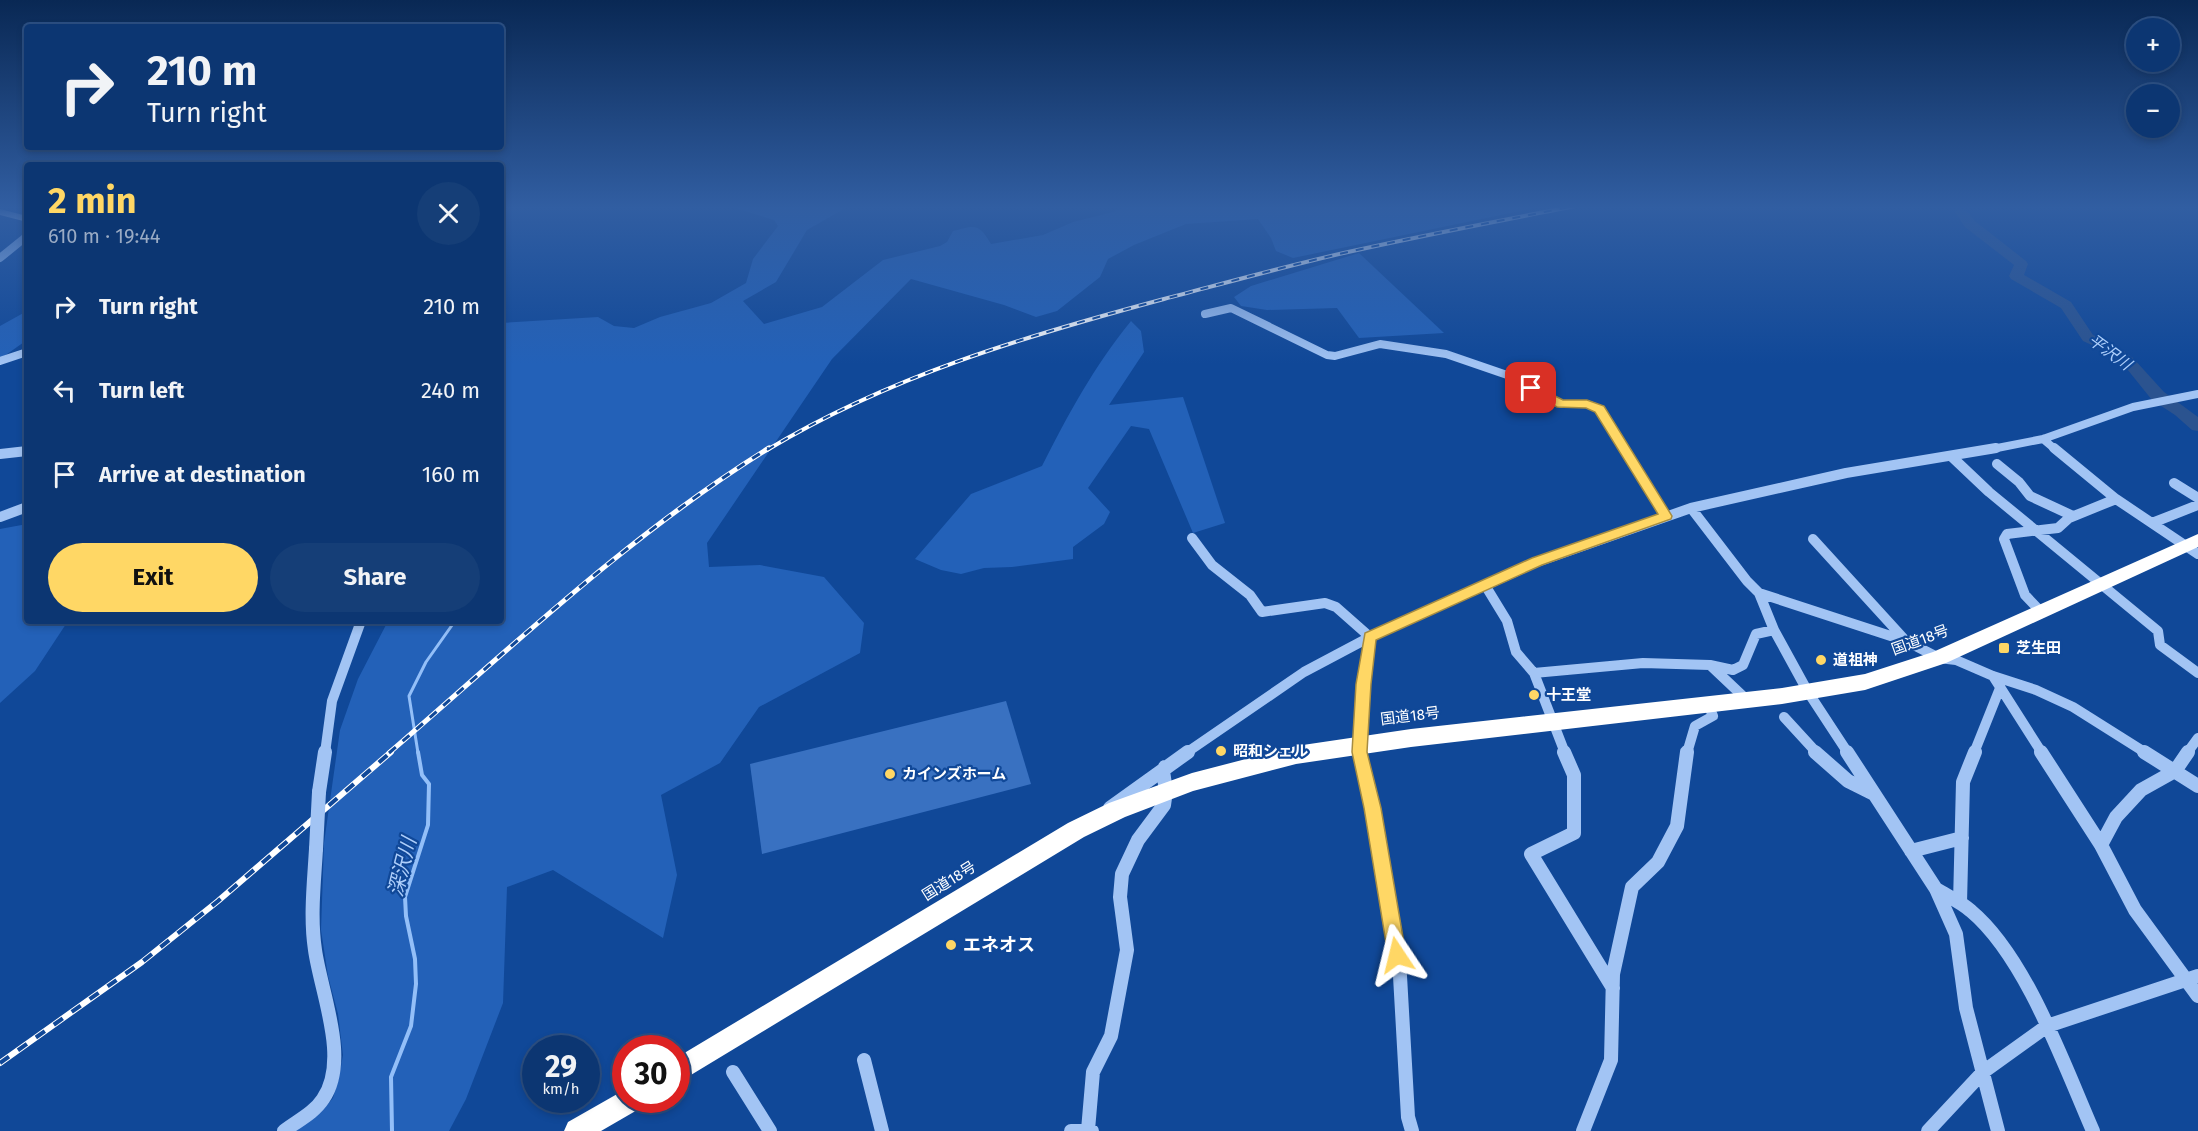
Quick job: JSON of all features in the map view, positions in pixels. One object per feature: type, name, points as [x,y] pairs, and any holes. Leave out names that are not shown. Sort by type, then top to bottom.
[{"type":"highway","name":"国道18号","points":[[690,1064],[875,954],[1076,830],[1166,791],[1268,760],[1359,745],[1747,700],[1865,682],[1939,658],[2102,582],[2192,550]]},
{"type":"highway","points":[[577,1131],[612,1111]]},
{"type":"street","points":[[1205,314],[1231,308],[1327,355],[1335,356],[1380,344],[1446,354],[1510,376],[1561,404],[1587,404],[1600,409],[1666,516]]},
{"type":"street","points":[[0,362],[24,353]]},
{"type":"street","points":[[1106,816],[1112,804],[1285,684],[1370,637],[1537,562],[1691,508],[1808,480],[2043,439],[2133,407],[2198,394]]},
{"type":"street","points":[[2043,439],[2116,499],[2192,550]]},
{"type":"street","points":[[0,454],[24,451]]},
{"type":"street","points":[[1951,456],[1989,492],[2102,582],[2158,631],[2160,645],[2198,673]]},
{"type":"street","points":[[1996,464],[2019,482],[2030,496],[2073,516]]},
{"type":"street","points":[[2174,483],[2198,498]]},
{"type":"street","points":[[2041,612],[2025,595],[2004,539],[2007,534],[2058,528],[2073,516],[2116,499]]},
{"type":"street","points":[[2152,523],[2198,505]]},
{"type":"street","points":[[0,516],[24,508]]},
{"type":"street","points":[[1691,508],[1759,593],[1774,630],[1808,692],[1936,889],[1956,934],[1966,1008],[1998,1131]]},
{"type":"street","points":[[1192,538],[1212,565],[1250,596],[1262,612],[1325,603],[1336,607],[1370,637]]},
{"type":"street","points":[[1813,539],[1906,641]]},
{"type":"street","points":[[1485,585],[1507,621],[1516,652],[1534,673],[1574,775],[1575,833],[1531,854],[1613,988]]},
{"type":"street","points":[[1759,593],[1906,641],[1939,658],[1956,660],[1993,676],[2036,690],[2073,707],[2198,786]]},
{"type":"street","points":[[284,1131],[307,1115],[325,1097],[334,1059],[329,1017],[320,981],[313,933],[316,849],[320,792],[332,701],[360,624]]},
{"type":"street","points":[[1534,673],[1643,663],[1710,665],[1733,670],[1743,665],[1756,634],[1774,630]]},
{"type":"street","points":[[1370,637],[1359,745],[1400,976],[1408,1117],[1412,1131]]},
{"type":"street","points":[[1710,665],[1747,700]]},
{"type":"street","points":[[1993,676],[2101,845],[2135,910],[2193,978],[2198,996]]},
{"type":"street","points":[[1960,903],[1963,782],[2000,688]]},
{"type":"street","points":[[1583,1131],[1611,1060],[1613,974],[1632,887],[1658,862],[1677,826],[1688,748],[1695,726],[1713,716],[1708,704]]},
{"type":"street","points":[[1784,717],[1822,760],[1860,789],[1874,794]]},
{"type":"street","points":[[2101,845],[2116,817],[2141,790],[2175,771],[2198,738]]},
{"type":"street","points":[[1071,1131],[1090,1130],[1093,1072],[1111,1036],[1127,950],[1120,897],[1122,874],[1138,840],[1164,804],[1166,791],[1163,771],[1166,766]]},
{"type":"street","points":[[1911,851],[1962,838]]},
{"type":"street","points":[[1936,889],[1971,910],[2007,949],[2047,1026],[2093,1131]]},
{"type":"street","points":[[1928,1131],[1983,1072],[2047,1026],[2193,978]]},
{"type":"street","points":[[864,1060],[882,1131]]},
{"type":"street","points":[[733,1072],[770,1131]]},
{"type":"shaded area","points":[[753,259],[790,259],[776,282],[743,301],[764,324],[822,307],[883,260],[888,259],[1108,259],[1100,277],[1057,311],[1036,317],[1004,305],[911,279],[832,359],[707,543],[709,567],[760,565],[824,577],[864,623],[860,653],[759,707],[720,763],[661,795],[677,875],[663,938],[553,870],[507,887],[503,1003],[466,1099],[449,1131],[295,1131],[323,1110],[333,1098],[343,1055],[338,1014],[328,976],[321,930],[324,843],[340,730],[358,679],[386,624],[504,624],[504,323],[598,317],[614,326],[634,328],[660,317],[711,303],[746,283]]},
{"type":"shaded area","points":[[1340,259],[1365,259],[1444,333],[1359,338],[1337,308],[1267,310],[1241,306],[1234,297],[1251,286]]},
{"type":"shaded area","points":[[24,313],[24,342],[0,359],[0,326]]},
{"type":"shaded area","points":[[1131,321],[1141,331],[1144,352],[1109,405],[1183,397],[1225,523],[1193,533],[1149,429],[1131,426],[1088,488],[1110,512],[1104,524],[1073,547],[1073,559],[1012,567],[984,568],[961,574],[941,570],[915,559],[971,494],[1042,466],[1082,391]]},
{"type":"shaded area","points":[[24,525],[24,624],[66,624],[35,671],[0,703],[0,529]]},
{"type":"building","name":"カインズホーム","points":[[1006,701],[1031,784],[762,854],[750,764]]},
{"type":"waterway","name":"平沢川","points":[[2015,259],[2021,264],[2016,276],[2066,305],[2088,338],[2114,350],[2128,361],[2158,396],[2198,426]]},
{"type":"waterway","name":"深沢川","points":[[418,753],[409,696],[426,662],[453,624]]},
{"type":"waterway","name":"深沢川","points":[[392,1131],[391,1077],[411,1026],[416,984],[415,959],[406,916],[405,897],[428,825],[429,784],[422,775],[418,752]]},
{"type":"railway","points":[[767,450],[862,400],[960,361],[1061,328],[1318,259]]},
{"type":"railway","points":[[389,753],[620,554],[718,481],[769,448]]},
{"type":"railway","points":[[0,1063],[142,962],[218,901],[391,752]]},
{"type":"place","name":"芝生田","points":[[2004,648]]},
{"type":"place","name":"道祖神","points":[[1821,660]]},
{"type":"place","name":"十王堂","points":[[1534,695]]},
{"type":"place","name":"昭和シェル","points":[[1221,751]]},
{"type":"place","name":"カインズホーム","points":[[890,774]]},
{"type":"place","name":"エネオス","points":[[951,945]]},
{"type":"route","points":[[1397,955],[1359,745],[1370,637],[1537,562],[1666,516],[1600,409],[1587,404],[1561,404],[1531,388]]}]
